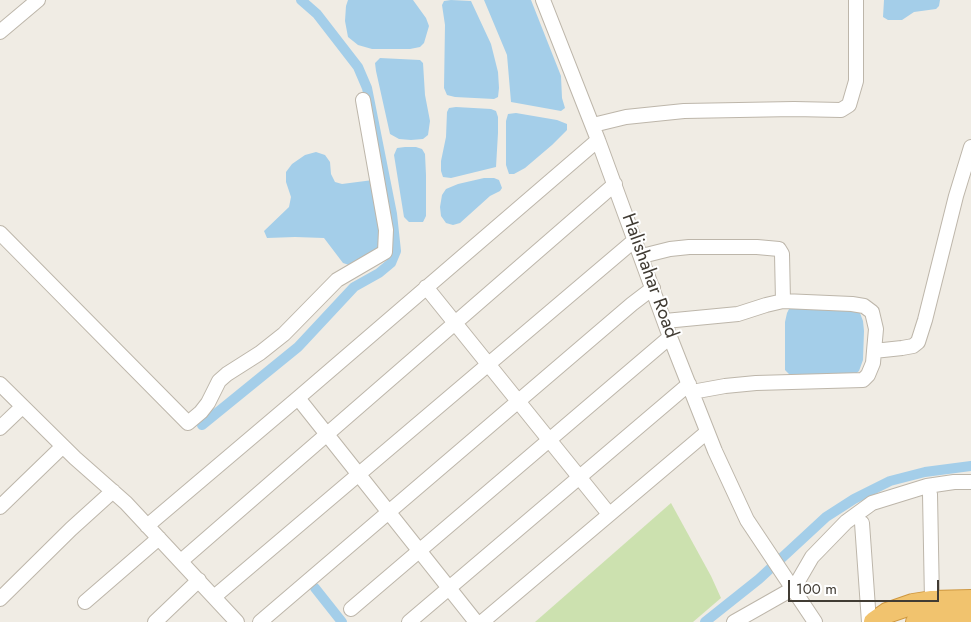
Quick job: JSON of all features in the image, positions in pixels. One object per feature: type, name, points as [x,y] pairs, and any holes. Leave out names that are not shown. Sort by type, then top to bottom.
[{"type":"highway","points":[[874,622],[887,613],[913,604],[932,601],[971,600]]},
{"type":"highway","points":[[916,622],[971,616]]},
{"type":"street","points":[[0,32],[38,0]]},
{"type":"street","name":"Halishahar Road","points":[[543,0],[593,125],[636,239],[664,321],[707,432],[747,520],[815,622]]},
{"type":"street","points":[[593,125],[643,115],[684,112],[794,109],[841,110],[850,105],[856,81],[856,0]]},
{"type":"street","points":[[0,233],[188,423],[201,412],[208,403],[219,381],[227,374],[260,353],[284,334],[337,280],[385,252],[386,230],[363,100]]},
{"type":"street","points":[[147,526],[598,140]]},
{"type":"street","points":[[874,350],[913,346],[918,342],[926,320],[956,196],[971,147]]},
{"type":"street","points":[[181,561],[615,184]]},
{"type":"street","points":[[214,597],[636,239]]},
{"type":"street","points":[[642,256],[670,249],[689,247],[764,247],[779,249],[782,254],[783,301]]},
{"type":"street","points":[[426,287],[609,514]]},
{"type":"street","points":[[260,622],[388,511],[653,288]]},
{"type":"street","points":[[410,622],[579,477],[690,388],[756,383],[863,380],[868,375],[873,363],[875,320],[872,312],[864,306],[783,301],[738,314],[664,321]]},
{"type":"street","points":[[351,609],[670,337]]},
{"type":"street","points":[[0,384],[147,526],[237,622]]},
{"type":"street","points":[[298,398],[476,622]]},
{"type":"street","points":[[0,428],[22,407]]},
{"type":"street","points":[[482,622],[707,432]]},
{"type":"street","points":[[0,507],[64,446]]},
{"type":"street","points":[[734,622],[794,588],[812,557],[846,522],[872,503],[927,486],[954,482],[971,482]]},
{"type":"street","points":[[0,599],[71,528],[112,491]]},
{"type":"street","points":[[930,494],[932,601]]},
{"type":"street","points":[[862,523],[869,622]]},
{"type":"street","points":[[85,602],[158,538]]},
{"type":"street","points":[[155,622],[199,580]]},
{"type":"green space","points":[[671,503],[721,598],[693,622],[535,622]]},
{"type":"water","points":[[348,0],[413,0],[426,18],[429,26],[424,43],[420,47],[410,49],[372,49],[358,45],[348,37],[345,21]]},
{"type":"water","points":[[484,0],[531,0],[561,76],[562,98],[565,108],[561,111],[511,102],[507,55]]},
{"type":"water","points":[[884,0],[940,0],[939,6],[936,9],[914,12],[902,20],[888,20],[883,17]]},
{"type":"water","points":[[444,1],[471,1],[491,44],[498,72],[499,88],[498,97],[494,99],[447,95],[444,88],[445,25],[442,5]]},
{"type":"water","points":[[380,58],[420,60],[423,63],[425,95],[430,121],[428,135],[423,139],[399,139],[390,134],[376,71],[375,63]]},
{"type":"water","points":[[449,108],[496,111],[498,133],[496,167],[451,178],[443,177],[441,161],[446,137],[447,112]]},
{"type":"water","points":[[516,113],[557,120],[567,124],[567,130],[525,168],[514,174],[509,174],[506,165],[506,121],[508,114]]},
{"type":"water","points":[[397,148],[422,149],[425,154],[426,216],[423,222],[409,222],[404,217],[394,155]]},
{"type":"water","points":[[316,152],[325,155],[330,162],[331,174],[335,182],[342,184],[373,180],[378,207],[381,248],[358,263],[349,265],[343,263],[324,238],[267,238],[264,231],[289,207],[291,197],[286,182],[286,172],[292,164],[305,155]]},
{"type":"water","points":[[484,178],[499,180],[502,188],[500,191],[490,196],[460,223],[453,225],[446,223],[441,216],[440,207],[442,195],[446,189]]},
{"type":"water","points":[[790,307],[854,309],[860,313],[864,331],[863,360],[859,371],[853,376],[791,376],[785,370],[785,322]]},
{"type":"waterway","points":[[202,425],[298,347],[354,287],[379,273],[391,263],[396,251],[392,214],[367,88],[358,67],[317,14],[301,0]]},
{"type":"waterway","points":[[705,622],[759,579],[826,517],[854,499],[890,481],[925,472],[971,466]]},
{"type":"waterway","points":[[315,588],[342,622]]}]
